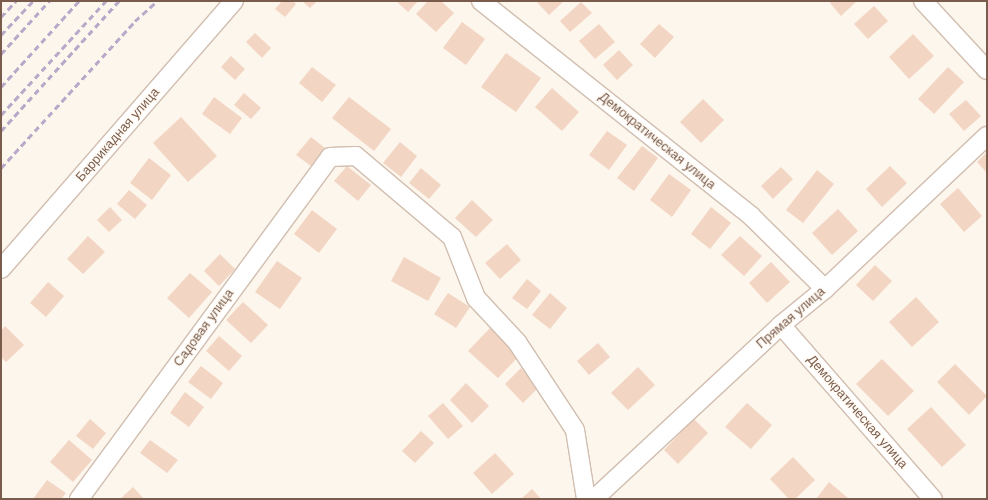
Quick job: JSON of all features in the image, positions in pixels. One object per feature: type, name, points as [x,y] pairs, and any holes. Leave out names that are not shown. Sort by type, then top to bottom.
[{"type":"street","name":"Баррикадная улица","points":[[1,269],[234,1]]},
{"type":"street","name":"Демократическая улица","points":[[482,1],[751,216],[825,289]]},
{"type":"street","points":[[923,1],[987,70]]},
{"type":"street","name":"Прямая улица","points":[[594,499],[781,325],[825,289],[987,136]]},
{"type":"street","name":"Садовая улица","points":[[79,499],[330,157],[356,156],[452,237],[476,298],[518,342],[575,430],[586,499]]},
{"type":"street","name":"Демократическая улица","points":[[781,325],[933,499]]},
{"type":"building","points":[[282,1],[293,1],[296,4],[285,17],[275,9]]},
{"type":"building","points":[[302,1],[317,1],[310,8]]},
{"type":"building","points":[[396,1],[418,1],[408,12]]},
{"type":"building","points":[[428,1],[441,1],[454,13],[436,32],[416,14]]},
{"type":"building","points":[[536,1],[564,1],[549,15]]},
{"type":"building","points":[[832,1],[857,1],[841,16],[830,3]]},
{"type":"building","points":[[581,2],[592,13],[570,32],[560,21]]},
{"type":"building","points":[[874,6],[888,21],[868,39],[854,24]]},
{"type":"building","points":[[462,22],[485,39],[466,65],[443,48]]},
{"type":"building","points":[[599,24],[615,42],[595,59],[579,41]]},
{"type":"building","points":[[659,24],[674,37],[655,58],[640,44]]},
{"type":"building","points":[[255,33],[271,48],[262,58],[246,42]]},
{"type":"building","points":[[913,34],[934,56],[909,79],[889,57]]},
{"type":"building","points":[[619,50],[633,65],[617,80],[603,65]]},
{"type":"building","points":[[506,53],[541,78],[516,112],[481,87]]},
{"type":"building","points":[[231,56],[245,69],[235,80],[221,67]]},
{"type":"building","points":[[312,67],[336,85],[322,102],[299,83]]},
{"type":"building","points":[[948,67],[964,82],[934,114],[918,99]]},
{"type":"building","points":[[552,88],[579,112],[562,131],[535,107]]},
{"type":"building","points":[[244,93],[261,108],[251,119],[234,105]]},
{"type":"building","points":[[214,97],[242,118],[230,134],[202,114]]},
{"type":"building","points":[[349,97],[391,129],[374,151],[332,118]]},
{"type":"building","points":[[703,99],[724,120],[701,143],[680,122]]},
{"type":"building","points":[[966,100],[981,116],[964,131],[949,114]]},
{"type":"building","points":[[181,117],[217,156],[188,182],[153,143]]},
{"type":"building","points":[[607,131],[627,145],[609,170],[589,155]]},
{"type":"building","points":[[311,137],[325,148],[311,166],[296,155]]},
{"type":"building","points":[[400,142],[417,156],[401,177],[383,163]]},
{"type":"building","points":[[642,146],[658,158],[634,191],[617,178]]},
{"type":"building","points":[[987,152],[987,173],[977,162]]},
{"type":"building","points":[[149,158],[171,175],[152,200],[130,183]]},
{"type":"building","points":[[347,166],[371,185],[358,201],[334,181]]},
{"type":"building","points":[[890,166],[907,183],[882,207],[866,189]]},
{"type":"building","points":[[781,167],[793,179],[773,199],[761,186]]},
{"type":"building","points":[[421,168],[441,185],[429,199],[409,183]]},
{"type":"building","points":[[817,170],[834,184],[803,223],[786,210]]},
{"type":"building","points":[[669,174],[691,190],[672,217],[650,200]]},
{"type":"building","points":[[958,188],[982,216],[964,232],[940,204]]},
{"type":"building","points":[[129,190],[147,205],[135,219],[117,204]]},
{"type":"building","points":[[472,200],[493,220],[476,237],[455,218]]},
{"type":"building","points":[[110,207],[122,220],[109,232],[97,220]]},
{"type":"building","points":[[711,207],[731,223],[710,249],[691,234]]},
{"type":"building","points":[[838,209],[858,231],[832,255],[812,233]]},
{"type":"building","points":[[312,210],[337,229],[319,253],[294,234]]},
{"type":"building","points":[[88,236],[105,252],[83,274],[67,259]]},
{"type":"building","points":[[740,236],[762,256],[744,276],[721,255]]},
{"type":"building","points":[[507,244],[521,260],[500,279],[485,263]]},
{"type":"building","points":[[220,254],[235,269],[219,286],[204,271]]},
{"type":"building","points":[[404,257],[441,278],[428,301],[391,281]]},
{"type":"building","points":[[277,261],[302,278],[280,309],[255,292]]},
{"type":"building","points":[[771,262],[790,282],[767,303],[749,283]]},
{"type":"building","points":[[875,265],[892,281],[873,301],[856,285]]},
{"type":"building","points":[[190,273],[212,292],[189,318],[167,298]]},
{"type":"building","points":[[527,279],[541,291],[527,309],[512,298]]},
{"type":"building","points":[[48,282],[64,296],[46,317],[30,303]]},
{"type":"building","points":[[448,293],[470,307],[456,328],[434,314]]},
{"type":"building","points":[[550,293],[567,308],[550,329],[532,315]]},
{"type":"building","points":[[916,297],[939,322],[912,347],[889,322]]},
{"type":"building","points":[[243,302],[268,325],[251,343],[226,320]]},
{"type":"building","points":[[5,326],[24,345],[6,362],[1,357],[1,331]]},
{"type":"building","points":[[490,328],[520,355],[498,378],[468,351]]},
{"type":"building","points":[[219,336],[242,356],[229,371],[206,351]]},
{"type":"building","points":[[598,343],[610,357],[589,375],[577,361]]},
{"type":"building","points":[[882,359],[914,391],[888,416],[856,384]]},
{"type":"building","points":[[955,364],[987,396],[969,415],[937,382]]},
{"type":"building","points":[[201,366],[223,383],[211,399],[188,382]]},
{"type":"building","points":[[638,367],[655,385],[628,410],[611,393]]},
{"type":"building","points":[[521,368],[539,387],[523,403],[505,384]]},
{"type":"building","points":[[466,383],[489,406],[472,423],[450,400]]},
{"type":"building","points":[[185,392],[204,407],[189,427],[170,413]]},
{"type":"building","points":[[443,403],[463,426],[448,439],[428,416]]},
{"type":"building","points":[[747,403],[772,425],[751,449],[725,427]]},
{"type":"building","points":[[931,407],[966,445],[942,467],[907,429]]},
{"type":"building","points":[[90,419],[106,433],[93,449],[76,436]]},
{"type":"building","points":[[694,419],[708,433],[678,464],[664,450]]},
{"type":"building","points":[[421,431],[434,443],[415,463],[402,451]]},
{"type":"building","points":[[69,440],[92,460],[73,482],[50,462]]},
{"type":"building","points":[[150,440],[178,460],[167,473],[140,453]]},
{"type":"building","points":[[495,453],[514,474],[492,494],[473,473]]},
{"type":"building","points":[[793,457],[815,480],[795,499],[789,499],[770,479]]},
{"type":"building","points":[[47,480],[66,493],[61,499],[33,499]]},
{"type":"building","points":[[829,482],[849,499],[816,499]]},
{"type":"building","points":[[133,487],[144,499],[120,499]]},
{"type":"building","points":[[532,489],[541,499],[521,499]]},
{"type":"railway","points":[[1,17],[16,1]]},
{"type":"railway","points":[[1,35],[33,1]]},
{"type":"railway","points":[[1,54],[49,1]]},
{"type":"railway","points":[[1,87],[79,1]]},
{"type":"railway","points":[[1,115],[106,1]]},
{"type":"railway","points":[[1,131],[119,1]]},
{"type":"railway","points":[[1,168],[135,21],[157,1]]}]
